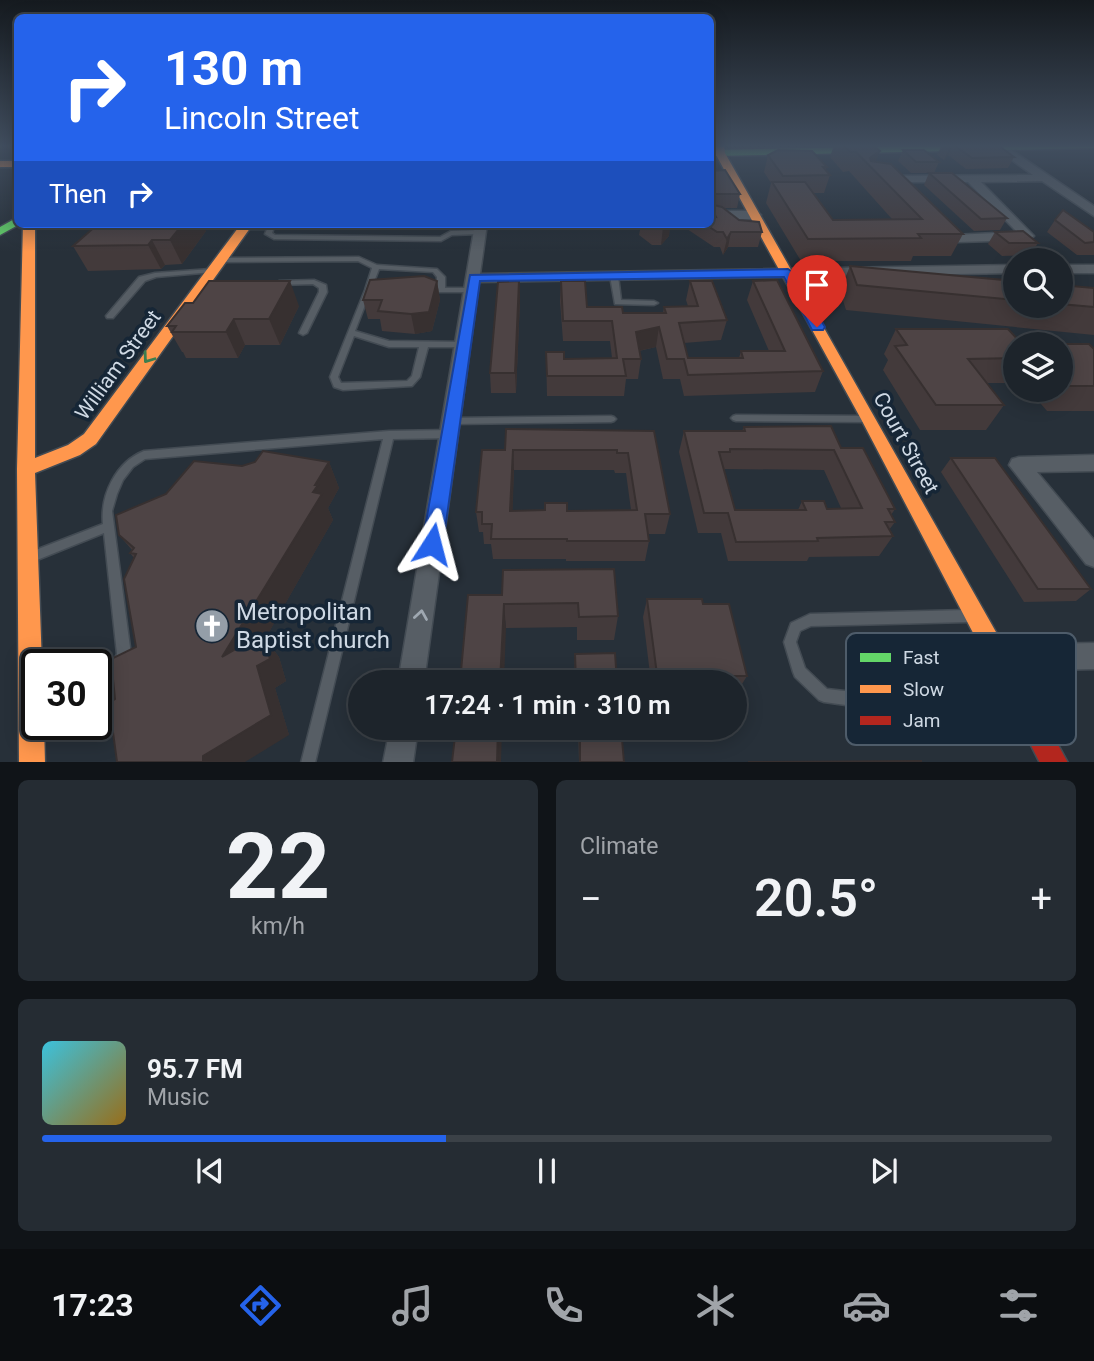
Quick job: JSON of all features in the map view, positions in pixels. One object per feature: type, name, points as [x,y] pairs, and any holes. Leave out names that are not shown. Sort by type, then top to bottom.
[{"type":"street","name":"Court Street","points":[[735,181],[869,419],[984,633]]},
{"type":"street","points":[[900,181],[915,196]]},
{"type":"street","points":[[974,181],[1028,236],[954,234],[991,270]]},
{"type":"street","points":[[1050,181],[1094,212]]},
{"type":"street","points":[[714,215],[755,215]]},
{"type":"street","points":[[29,228],[26,469],[34,649]]},
{"type":"street","name":"William Street","points":[[26,469],[74,450],[90,439],[244,228]]},
{"type":"street","points":[[413,670],[481,228]]},
{"type":"street","points":[[1073,269],[1092,270]]},
{"type":"street","points":[[474,284],[614,276],[1003,270]]},
{"type":"street","points":[[1094,463],[1019,465],[1094,557]]},
{"type":"street","points":[[1076,656],[1094,656]]},
{"type":"street","points":[[32,762],[36,740]]},
{"type":"street","points":[[398,762],[402,740]]},
{"type":"street","name":"Court Street","points":[[1046,745],[1055,762]]},
{"type":"lane","points":[[270,228],[268,234],[274,237],[441,239],[451,233],[481,228]]},
{"type":"lane","points":[[451,233],[452,228]]},
{"type":"lane","points":[[110,316],[142,279],[211,275],[359,259],[376,267],[435,270],[442,277],[441,290]]},
{"type":"lane","points":[[376,267],[334,377],[335,383],[344,387],[410,384],[416,377],[424,345]]},
{"type":"lane","points":[[902,271],[915,281]]},
{"type":"lane","points":[[614,276],[618,302],[654,303]]},
{"type":"lane","points":[[274,283],[314,282],[323,286],[323,292],[303,333]]},
{"type":"lane","points":[[416,291],[474,284]]},
{"type":"lane","points":[[367,292],[379,291]]},
{"type":"lane","points":[[351,332],[390,344],[464,345]]},
{"type":"lane","points":[[736,418],[869,419]]},
{"type":"lane","points":[[112,678],[124,655],[108,527],[110,498],[128,463],[141,456],[389,435],[451,427],[611,419]]},
{"type":"lane","points":[[308,762],[389,435]]},
{"type":"lane","points":[[29,559],[108,527]]},
{"type":"lane","points":[[846,698],[824,695],[800,672],[790,642],[795,627],[810,620],[975,616]]},
{"type":"building","points":[[714,181],[732,181],[740,194],[714,194]]},
{"type":"building","points":[[884,181],[908,181],[963,234],[918,234],[921,238],[808,239],[772,182],[805,182],[833,220],[922,219]]},
{"type":"building","points":[[938,181],[961,181],[1007,218],[981,219]]},
{"type":"building","points":[[714,205],[722,207],[739,220],[759,222],[762,232],[731,232],[727,239],[723,232],[711,228],[714,228]]},
{"type":"building","points":[[1063,210],[1094,232],[1094,242],[1085,243],[1055,220]]},
{"type":"building","points":[[93,228],[180,228],[170,240],[152,240],[148,245],[73,246]]},
{"type":"building","points":[[1023,231],[1038,243],[1009,243],[995,232]]},
{"type":"building","points":[[850,266],[1003,280],[1003,299],[857,285]]},
{"type":"building","points":[[424,276],[437,281],[429,312],[411,314],[378,311],[382,300],[363,300],[370,280]]},
{"type":"building","points":[[777,280],[823,371],[688,375],[684,359],[667,359],[659,327],[636,332],[641,359],[623,359],[626,376],[547,376],[546,352],[564,352],[564,359],[617,358],[612,321],[563,321],[561,281],[585,281],[587,307],[622,307],[623,313],[666,313],[664,307],[698,306],[690,281],[712,281],[727,320],[679,323],[688,358],[743,358],[741,351],[785,351],[753,281]]},
{"type":"building","points":[[209,281],[290,281],[269,319],[234,319],[226,332],[172,332],[176,326],[167,326],[185,303],[193,303]]},
{"type":"building","points":[[519,281],[515,373],[490,373],[498,282]]},
{"type":"building","points":[[1073,286],[1094,288],[1094,307],[1073,305]]},
{"type":"building","points":[[896,329],[1008,329],[1011,332],[1003,332],[1003,358],[968,359],[1004,405],[936,405],[895,346],[907,345]]},
{"type":"building","points":[[1073,344],[1089,344],[1094,349],[1094,386],[1073,386]]},
{"type":"building","points":[[831,426],[841,448],[863,448],[895,509],[888,509],[895,522],[885,522],[893,536],[817,538],[818,541],[736,542],[728,513],[704,513],[684,431],[745,431],[744,427]],"holes":[[[730,449],[834,450],[862,508],[827,509],[824,501],[802,501],[806,510],[735,510],[719,452],[730,452]]]},
{"type":"building","points":[[506,429],[654,431],[670,514],[645,514],[649,541],[491,539],[492,524],[482,524],[482,512],[476,512],[482,450],[505,450]],"holes":[[[513,450],[617,450],[617,453],[628,453],[637,510],[567,511],[567,503],[545,503],[545,510],[510,511]]]},
{"type":"building","name":"Metropolitan Baptist church","points":[[263,451],[329,462],[313,492],[322,494],[222,657],[262,634],[270,659],[257,666],[271,715],[203,756],[203,762],[117,762],[112,725],[112,701],[115,699],[112,659],[136,647],[124,579],[136,554],[130,553],[134,548],[119,535],[116,515],[166,494],[194,461],[242,466],[255,462]]},
{"type":"building","points":[[951,458],[995,458],[1091,589],[1038,589]]},
{"type":"building","points":[[614,569],[618,616],[579,617],[578,603],[504,604],[501,670],[461,670],[468,595],[502,595],[503,570]]},
{"type":"building","points":[[647,599],[702,599],[703,604],[729,604],[746,670],[656,670]]},
{"type":"building","points":[[615,653],[616,670],[576,670],[575,654]]},
{"type":"building","points":[[455,740],[498,740],[497,762],[452,762]]},
{"type":"building","points":[[580,740],[622,740],[624,762],[580,762]]},
{"type":"building","points":[[921,761],[921,762],[748,762]]},
{"type":"traffic: fast","points":[[0,232],[14,223]]},
{"type":"traffic: slow","points":[[735,181],[985,633]]},
{"type":"traffic: slow","points":[[29,228],[26,469],[32,762]]},
{"type":"traffic: slow","points":[[26,469],[74,450],[90,439],[244,228]]},
{"type":"traffic: jam","points":[[1045,745],[1054,762]]},
{"type":"place","name":"Metropolitan Baptist church","points":[[212,626]]},
{"type":"route","points":[[432,544],[474,278],[788,273],[817,327]]}]
